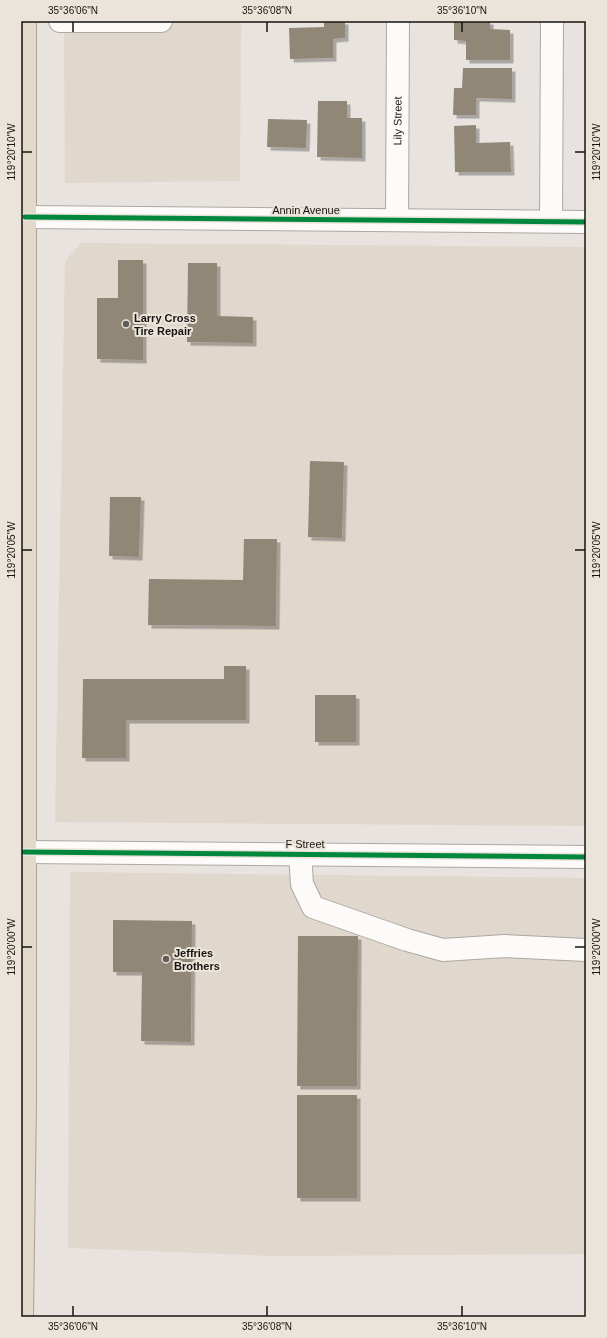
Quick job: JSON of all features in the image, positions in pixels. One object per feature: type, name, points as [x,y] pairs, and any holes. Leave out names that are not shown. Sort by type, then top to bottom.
[{"type":"highway","points":[[22,1317],[25,1104],[23,459],[25,21]]},
{"type":"street","points":[[60,21],[161,21]]},
{"type":"street","name":"Lily Street","points":[[397,220],[398,21]]},
{"type":"street","points":[[551,221],[552,21]]},
{"type":"street","name":"Annin Avenue","points":[[25,217],[586,222]]},
{"type":"street","name":"F Street","points":[[24,852],[586,857]]},
{"type":"street","points":[[300,854],[302,884],[313,907],[407,940],[443,950],[506,946],[586,950]]},
{"type":"shaded area","points":[[64,21],[241,21],[240,181],[65,183]]},
{"type":"shaded area","points":[[81,243],[586,247],[586,826],[55,822],[65,261]]},
{"type":"shaded area","points":[[70,872],[586,878],[586,1254],[273,1256],[68,1248]]},
{"type":"building","points":[[324,21],[345,21],[345,38],[333,39],[333,58],[290,59],[289,28],[324,27]]},
{"type":"building","points":[[454,21],[490,21],[490,29],[510,30],[510,60],[466,60],[466,41],[454,40]]},
{"type":"building","points":[[463,68],[512,68],[512,99],[476,98],[476,115],[453,115],[454,88],[462,88]]},
{"type":"building","points":[[318,101],[347,101],[347,118],[362,118],[362,158],[317,157]]},
{"type":"building","points":[[268,119],[307,120],[306,148],[267,147]]},
{"type":"building","points":[[476,125],[476,143],[510,142],[511,172],[455,172],[454,126]]},
{"type":"building","points":[[118,260],[143,260],[143,360],[97,359],[97,298],[118,298]]},
{"type":"building","points":[[188,263],[217,263],[217,316],[253,317],[253,343],[187,342]]},
{"type":"building","points":[[310,461],[344,462],[342,538],[308,537]]},
{"type":"building","points":[[110,497],[141,497],[139,557],[109,556]]},
{"type":"building","points":[[244,539],[277,539],[276,626],[148,625],[149,579],[243,580]]},
{"type":"building","points":[[224,666],[246,666],[246,720],[126,720],[126,758],[82,758],[83,679],[224,679]]},
{"type":"building","points":[[315,695],[356,695],[356,742],[315,742]]},
{"type":"building","points":[[113,920],[192,921],[191,1042],[141,1041],[142,972],[113,972]]},
{"type":"building","points":[[298,936],[358,936],[357,1086],[297,1086]]},
{"type":"building","points":[[297,1095],[357,1095],[357,1198],[297,1198]]},
{"type":"cycle path","points":[[25,217],[586,222]]},
{"type":"cycle path","points":[[24,852],[586,857]]},
{"type":"place","name":"Larry Cross Tire Repair","points":[[126,324]]},
{"type":"place","name":"Jeffries Brothers","points":[[166,959]]}]
